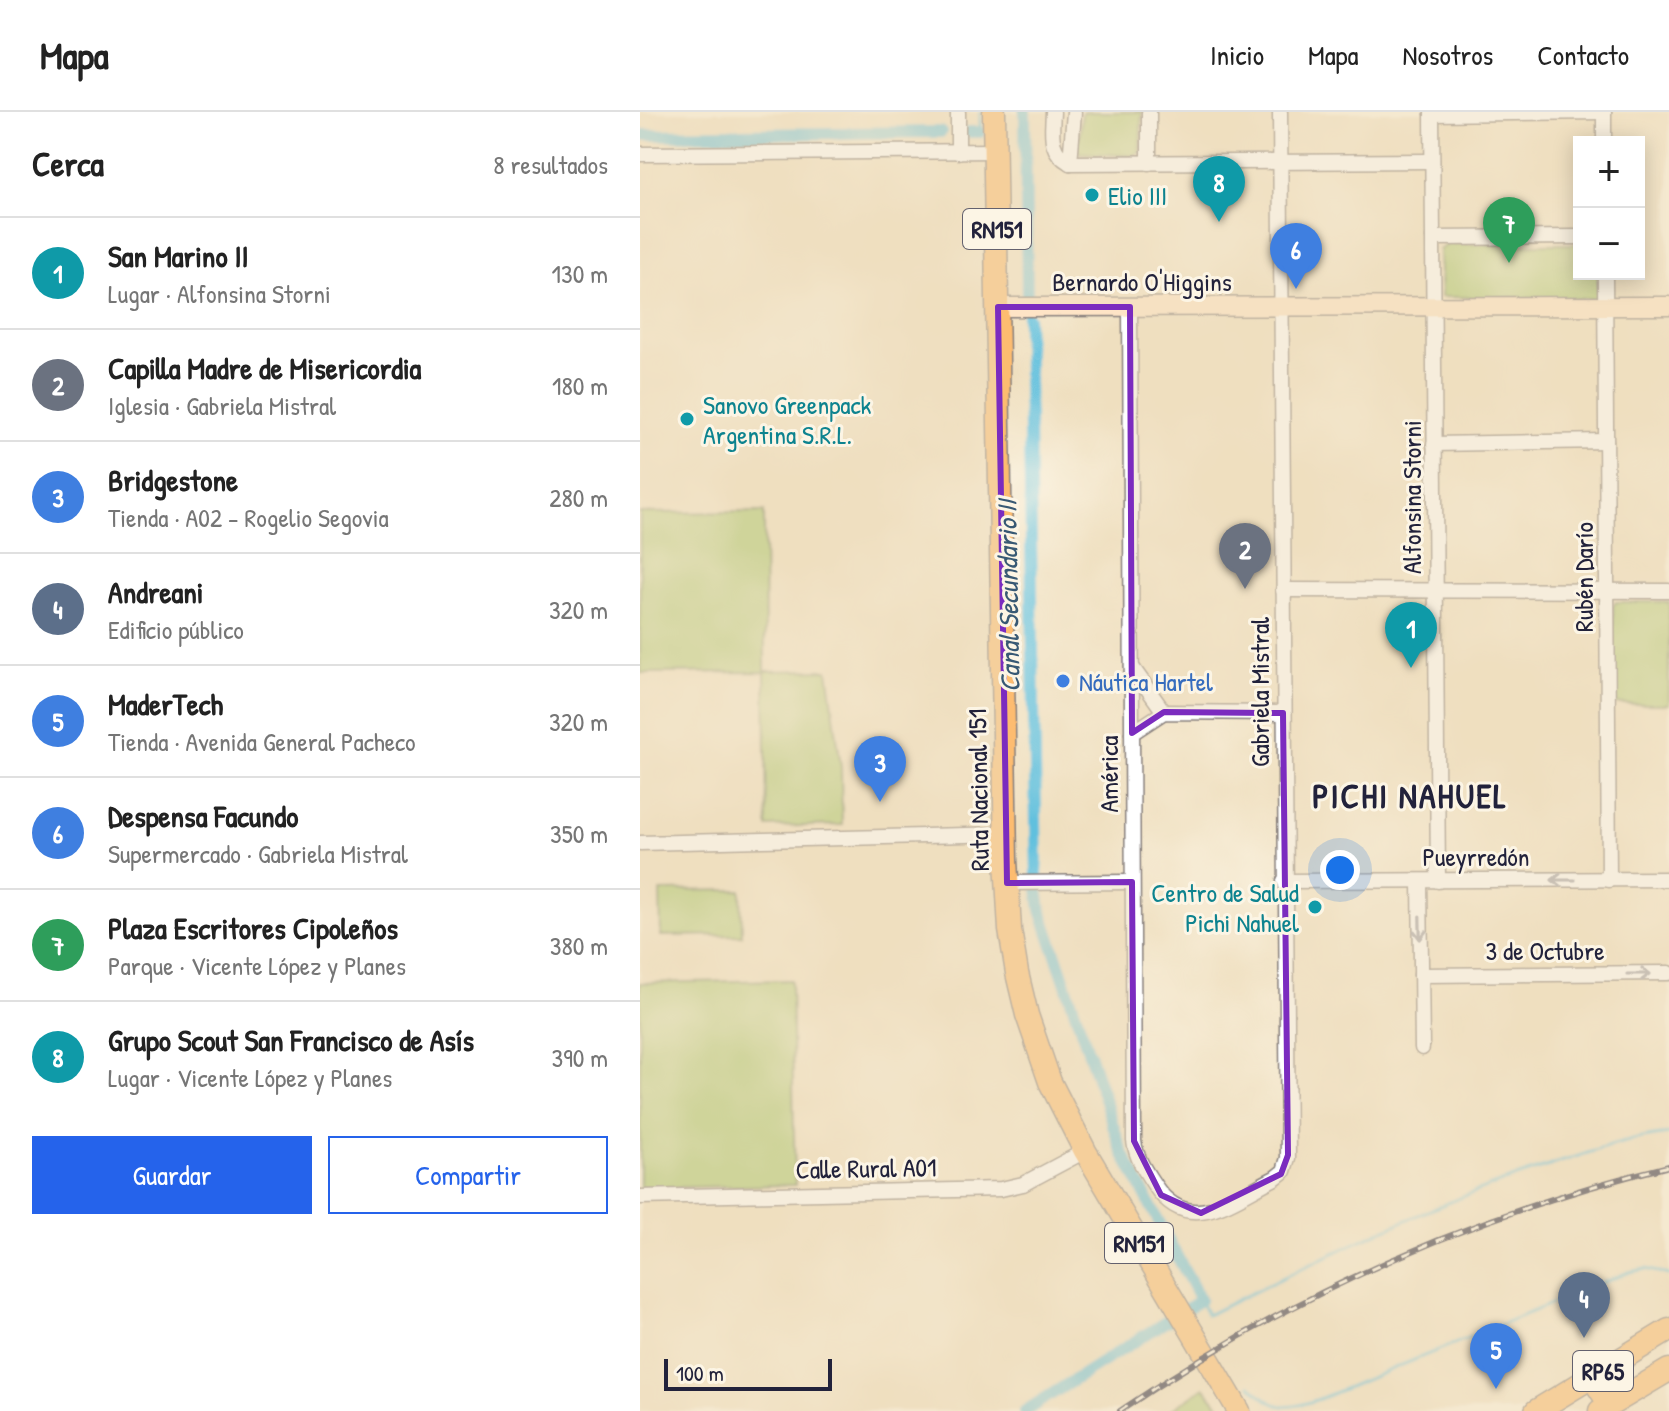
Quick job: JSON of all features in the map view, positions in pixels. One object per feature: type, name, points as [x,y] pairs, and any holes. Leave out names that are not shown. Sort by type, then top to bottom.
[{"type":"main road","name":"Ruta Nacional 151","points":[[994,112],[1007,883],[1014,952],[1027,1015],[1050,1082],[1085,1151],[1239,1411]]},
{"type":"main road","name":"Bernardo O'Higgins","points":[[998,307],[1669,306]]},
{"type":"main road","name":"RP65","points":[[1536,1411],[1669,1330]]},
{"type":"main road","points":[[1605,1408],[1592,1377],[1628,1370],[1669,1346]]},
{"type":"main road","name":"RP65","points":[[1605,1408],[1669,1370]]},
{"type":"street","points":[[958,112],[958,152]]},
{"type":"street","points":[[1053,112],[1054,149],[1070,163],[1432,161]]},
{"type":"street","points":[[1070,163],[1074,112]]},
{"type":"street","points":[[1149,112],[1149,163]]},
{"type":"street","name":"Gabriela Mistral","points":[[1194,1213],[1205,1212],[1275,1178],[1287,1165],[1280,112]]},
{"type":"street","points":[[1432,113],[1604,112],[1604,136]]},
{"type":"street","name":"Alfonsina Storni","points":[[1432,113],[1438,881]]},
{"type":"street","points":[[640,154],[995,151]]},
{"type":"street","points":[[1433,238],[1573,237]]},
{"type":"street","name":"Rubén Darío","points":[[1605,280],[1609,880]]},
{"type":"street","name":"América","points":[[1130,307],[1134,1146],[1139,1162],[1161,1195],[1176,1206],[1194,1213]]},
{"type":"street","points":[[1434,444],[1606,441]]},
{"type":"street","points":[[1283,590],[1669,591]]},
{"type":"street","points":[[1131,666],[1164,712]]},
{"type":"street","points":[[1132,733],[1164,712],[1283,713]]},
{"type":"street","points":[[640,843],[1006,834]]},
{"type":"street","name":"Pueyrredón","points":[[1284,881],[1669,879]]},
{"type":"street","points":[[1420,881],[1422,1048]]},
{"type":"street","points":[[1007,883],[1132,882]]},
{"type":"street","name":"3 de Octubre","points":[[1421,975],[1669,973]]},
{"type":"street","name":"Calle Rural A01","points":[[640,1197],[1001,1189],[1023,1184],[1085,1151]]},
{"type":"highlighted area","points":[[998,307],[1130,307],[1132,733],[1164,712],[1283,713],[1288,1155],[1281,1174],[1201,1213],[1161,1195],[1134,1141],[1132,882],[1007,883]]},
{"type":"green space","points":[[1082,112],[1142,112],[1140,152],[1133,156],[1079,153]]},
{"type":"green space","points":[[1448,244],[1573,244],[1573,280],[1598,280],[1598,295],[1595,299],[1441,297],[1439,250]]},
{"type":"green space","points":[[764,512],[765,671],[828,670],[841,767],[842,825],[767,827],[765,672],[640,673],[640,513]]},
{"type":"green space","points":[[1616,602],[1669,602],[1669,704],[1614,704],[1613,606]]},
{"type":"green space","points":[[741,890],[742,935],[661,936],[660,891]]},
{"type":"green space","points":[[791,980],[795,1185],[640,1188],[640,983]]},
{"type":"green space","points":[[1204,1387],[1224,1411],[1170,1411]]},
{"type":"waterway","points":[[980,112],[980,132]]},
{"type":"waterway","name":"Canal Secundario II","points":[[1025,112],[1027,297]]},
{"type":"waterway","points":[[640,135],[941,132]]},
{"type":"waterway","points":[[969,132],[980,132]]},
{"type":"waterway","name":"Canal Secundario II","points":[[1027,316],[1037,876]]},
{"type":"waterway","name":"Canal Secundario II","points":[[1038,889],[1041,910],[1121,1149],[1200,1300],[1186,1309]]},
{"type":"waterway","points":[[1200,1300],[1207,1315],[1334,1253],[1462,1197],[1595,1151],[1669,1134]]},
{"type":"waterway","points":[[1250,1385],[1274,1404],[1289,1406],[1307,1403],[1629,1272],[1646,1269],[1669,1275]]},
{"type":"waterway","name":"Canal Secundario II","points":[[1025,1411],[1170,1319]]},
{"type":"railway","points":[[1120,1411],[1249,1331],[1384,1264],[1524,1208],[1669,1166]]},
{"type":"place","name":"Elio III","points":[[1092,195]]},
{"type":"place","name":"Grupo Scout San Francisco de Asís","points":[[1219,222]]},
{"type":"place","name":"Plaza Escritores Cipoleños","points":[[1509,263]]},
{"type":"place","name":"Despensa Facundo","points":[[1296,289]]},
{"type":"place","name":"Sanovo Greenpack Argentina S.R.L.","points":[[687,419]]},
{"type":"place","name":"Capilla Madre de Misericordia","points":[[1245,589]]},
{"type":"place","name":"San Marino II","points":[[1411,668]]},
{"type":"place","name":"Náutica Hartel","points":[[1063,681]]},
{"type":"place","name":"Bridgestone","points":[[880,802]]},
{"type":"place","name":"Centro de Salud Pichi Nahuel","points":[[1315,907]]},
{"type":"place","name":"Andreani","points":[[1584,1338]]},
{"type":"place","name":"MaderTech","points":[[1496,1389]]},
{"type":"district","name":"PICHI NAHUEL","points":[[1410,796]]}]
